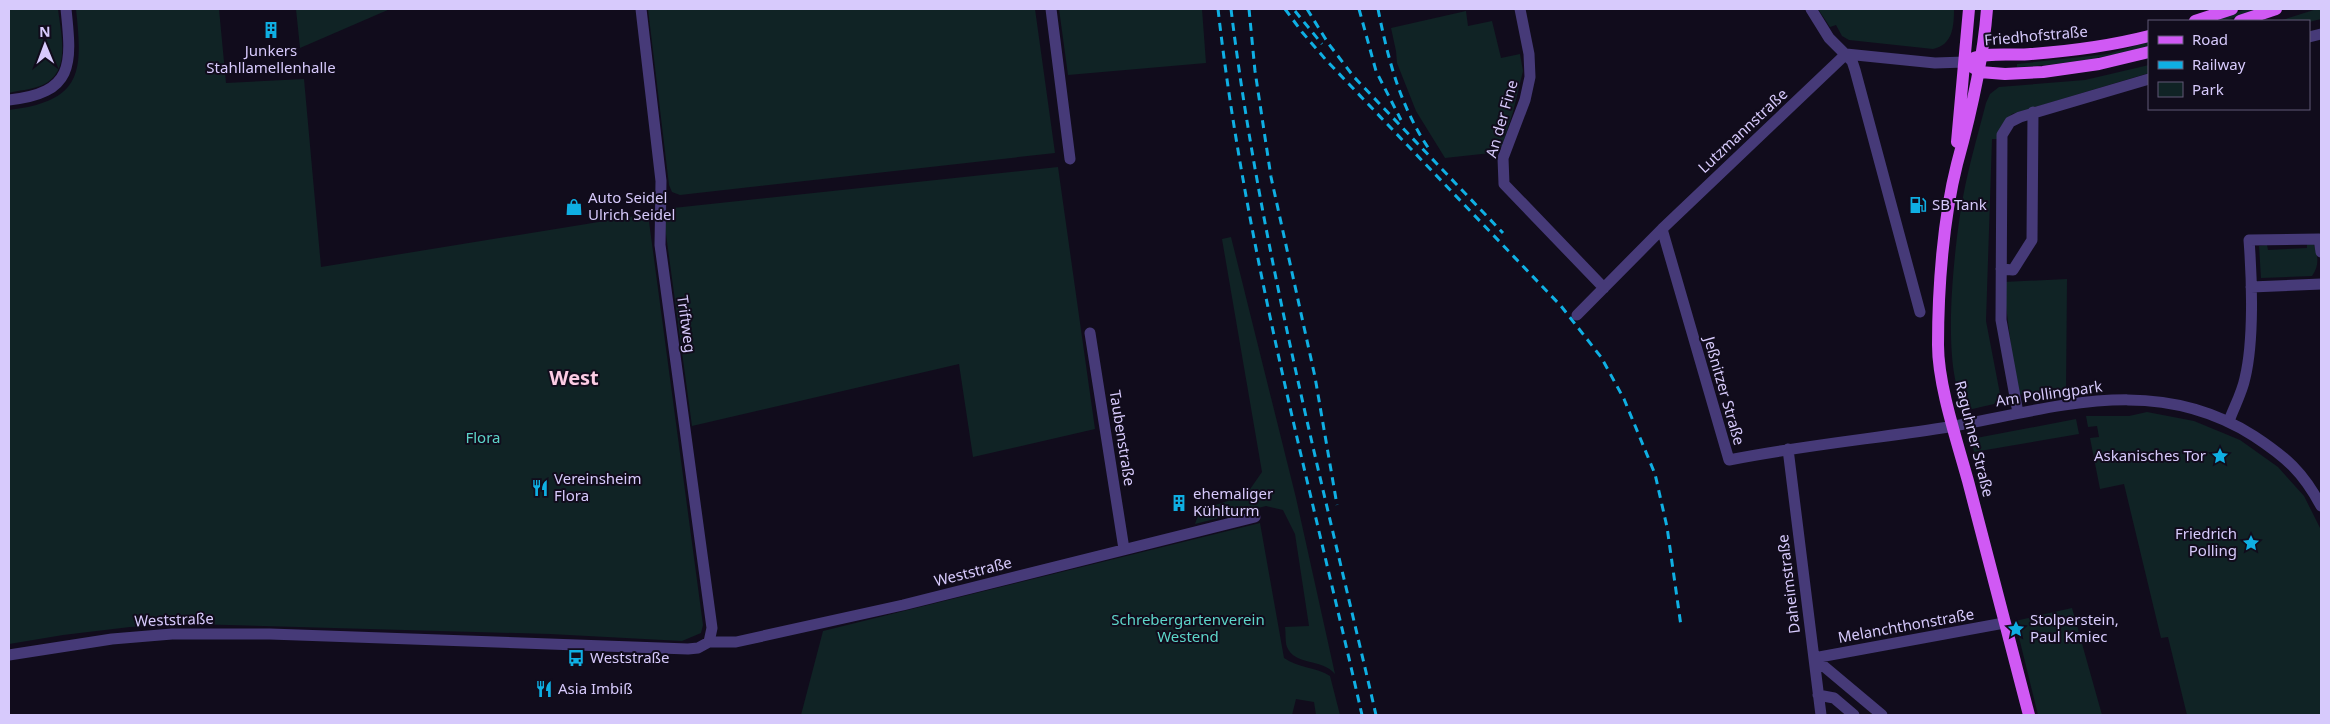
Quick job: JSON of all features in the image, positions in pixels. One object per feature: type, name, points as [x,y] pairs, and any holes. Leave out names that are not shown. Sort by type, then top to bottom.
[{"type":"main road","name":"Raguhner Straße","points":[[1969,9],[1957,165],[1943,251],[1938,341],[1939,361],[1953,425],[2029,715]]},
{"type":"main road","name":"Raguhner Straße","points":[[1957,165],[1964,146],[1980,72],[1987,9]]},
{"type":"main road","points":[[2198,20],[2232,9]]},
{"type":"main road","points":[[2243,20],[2276,9]]},
{"type":"main road","name":"Friedhofstraße","points":[[1965,62],[1982,56],[2016,56],[2081,50],[2148,36]]},
{"type":"main road","name":"Friedhofstraße","points":[[1965,62],[1980,72],[2005,74],[2076,68],[2148,52]]},
{"type":"street","points":[[9,100],[31,97],[46,92],[58,83],[69,58],[66,9]]},
{"type":"street","name":"Triftweg","points":[[641,9],[661,181],[660,245],[712,628],[709,642]]},
{"type":"street","points":[[1051,9],[1070,159]]},
{"type":"street","name":"An der Fine","points":[[1520,9],[1529,54],[1530,77],[1525,100],[1503,158],[1504,184],[1604,288]]},
{"type":"street","points":[[1811,9],[1829,38],[1846,54],[1855,70],[1920,312]]},
{"type":"street","points":[[1846,54],[1934,63],[1965,62]]},
{"type":"street","name":"Lutzmannstraße","points":[[1577,315],[1662,229],[1846,54]]},
{"type":"street","points":[[2018,413],[2001,320],[2002,135],[2010,122],[2033,112],[2148,79]]},
{"type":"street","points":[[2000,269],[2013,270],[2032,240],[2033,112]]},
{"type":"street","name":"Jeßnitzer Straße","points":[[1662,229],[1729,460],[1953,425]]},
{"type":"street","points":[[2229,421],[2245,378],[2249,342],[2251,287],[2249,240],[2319,239],[2321,252]]},
{"type":"street","points":[[2251,287],[2321,284]]},
{"type":"street","name":"Taubenstraße","points":[[1090,333],[1124,548]]},
{"type":"street","name":"Am Pollingpark","points":[[1953,425],[2080,402],[2148,400],[2193,408],[2229,421],[2266,444],[2293,465],[2308,482],[2321,506]]},
{"type":"street","name":"Daheimstraße","points":[[1788,450],[1821,715]]},
{"type":"street","name":"Weststraße","points":[[9,655],[79,644],[172,634],[270,634],[683,650],[698,648],[709,642],[736,642],[894,607],[1124,548],[1255,517]]},
{"type":"street","name":"Melanchthonstraße","points":[[1814,658],[2004,623]]},
{"type":"street","points":[[1814,658],[1882,715]]},
{"type":"street","points":[[1818,694],[1834,698],[1854,715]]},
{"type":"green space","points":[[9,9],[58,9],[62,53],[57,73],[50,80],[40,86],[9,93]]},
{"type":"green space","name":"Flora","points":[[76,9],[219,9],[226,83],[304,79],[321,267],[648,214],[703,625],[701,633],[682,641],[550,634],[191,624],[130,627],[9,644],[9,110],[33,106],[51,99],[64,91],[72,80],[77,67],[79,51]]},
{"type":"green space","points":[[296,9],[390,9],[300,48]]},
{"type":"green space","points":[[648,9],[1035,9],[1055,153],[680,195],[672,192],[669,185]]},
{"type":"green space","points":[[1059,9],[1202,9],[1206,63],[1068,75]]},
{"type":"green space","points":[[1818,9],[1954,9],[1954,22],[1951,34],[1945,43],[1933,49],[1849,40],[1842,36],[1836,25],[1830,27]]},
{"type":"green space","points":[[2247,9],[2260,9],[2227,20],[2214,20]]},
{"type":"green space","points":[[2321,9],[2321,19],[2310,22],[2310,20],[2282,20]]},
{"type":"green space","points":[[1466,11],[1468,26],[1492,21],[1501,58],[1520,54],[1523,71],[1513,112],[1500,152],[1445,158],[1416,111],[1397,63],[1391,28]]},
{"type":"green space","points":[[2148,42],[2148,46],[2116,54],[2067,63],[2017,67],[2017,64],[2108,54]]},
{"type":"green space","points":[[2148,65],[2148,73],[2012,114],[2001,126],[1998,139],[1992,139],[1986,321],[2000,394],[1994,404],[1968,410],[1959,393],[1953,369],[1951,308],[1956,244],[1965,185],[1986,103],[1990,94],[1999,87],[2085,80]]},
{"type":"green space","points":[[1058,167],[1095,429],[973,457],[959,364],[692,426],[665,227],[667,214],[673,208]]},
{"type":"green space","points":[[1231,237],[1296,498],[1335,674],[1330,669],[1296,657],[1287,647],[1285,627],[1309,626],[1295,534],[1283,510],[1266,506],[1195,524],[1200,510],[1246,495],[1262,472],[1222,239]]},
{"type":"green space","points":[[2307,243],[2313,243],[2317,256],[2316,268],[2312,276],[2261,278],[2259,246],[2267,245],[2268,250],[2307,248]]},
{"type":"green space","points":[[2067,279],[2066,391],[2041,396],[2017,394],[2003,282]]},
{"type":"green space","points":[[2147,412],[2194,421],[2240,440],[2278,467],[2304,496],[2321,530],[2321,715],[2187,715],[2168,637],[2161,638],[2124,484],[2100,489],[2090,438],[2099,437],[2097,426],[2088,427],[2086,416],[2129,416]]},
{"type":"green space","points":[[2076,419],[2079,434],[1974,452],[1971,439]]},
{"type":"green space","name":"Schrebergartenverein Westend","points":[[1260,523],[1284,658],[1295,664],[1330,676],[1340,715],[1316,715],[1314,702],[1296,699],[1292,715],[801,715],[823,631]]},
{"type":"green space","points":[[2072,608],[2102,715],[2038,715],[2015,621]]},
{"type":"railway","points":[[1218,9],[1244,187],[1261,276],[1362,715]]},
{"type":"railway","points":[[1231,9],[1243,98],[1275,275],[1314,452],[1376,715]]},
{"type":"railway","points":[[1249,9],[1255,71],[1271,177],[1315,377],[1337,505]]},
{"type":"railway","points":[[1285,9],[1326,60],[1561,306],[1601,357],[1624,399],[1655,474],[1667,527],[1681,626]]},
{"type":"railway","points":[[1307,9],[1328,43],[1354,77],[1503,233]]},
{"type":"railway","points":[[1359,9],[1376,71],[1401,120]]},
{"type":"railway","points":[[1378,9],[1396,82],[1410,116],[1429,149]]},
{"type":"railway","points":[[1295,11],[1322,44]]},
{"type":"place","name":"Junkers Stahllamellenhalle","points":[[271,30]]},
{"type":"place","name":"SB Tank","points":[[1918,205]]},
{"type":"place","name":"Auto Seidel Ulrich Seidel","points":[[574,207]]},
{"type":"place","name":"Askanisches Tor","points":[[2220,456]]},
{"type":"place","name":"Vereinsheim Flora","points":[[540,488]]},
{"type":"place","name":"ehemaliger Kühlturm","points":[[1179,503]]},
{"type":"place","name":"Friedrich Polling","points":[[2251,543]]},
{"type":"place","name":"Stolperstein, Paul Kmiec","points":[[2016,629]]},
{"type":"place","name":"Weststraße","points":[[576,658]]},
{"type":"place","name":"Asia Imbiß","points":[[544,689]]},
{"type":"district","name":"West","points":[[574,378]]}]
